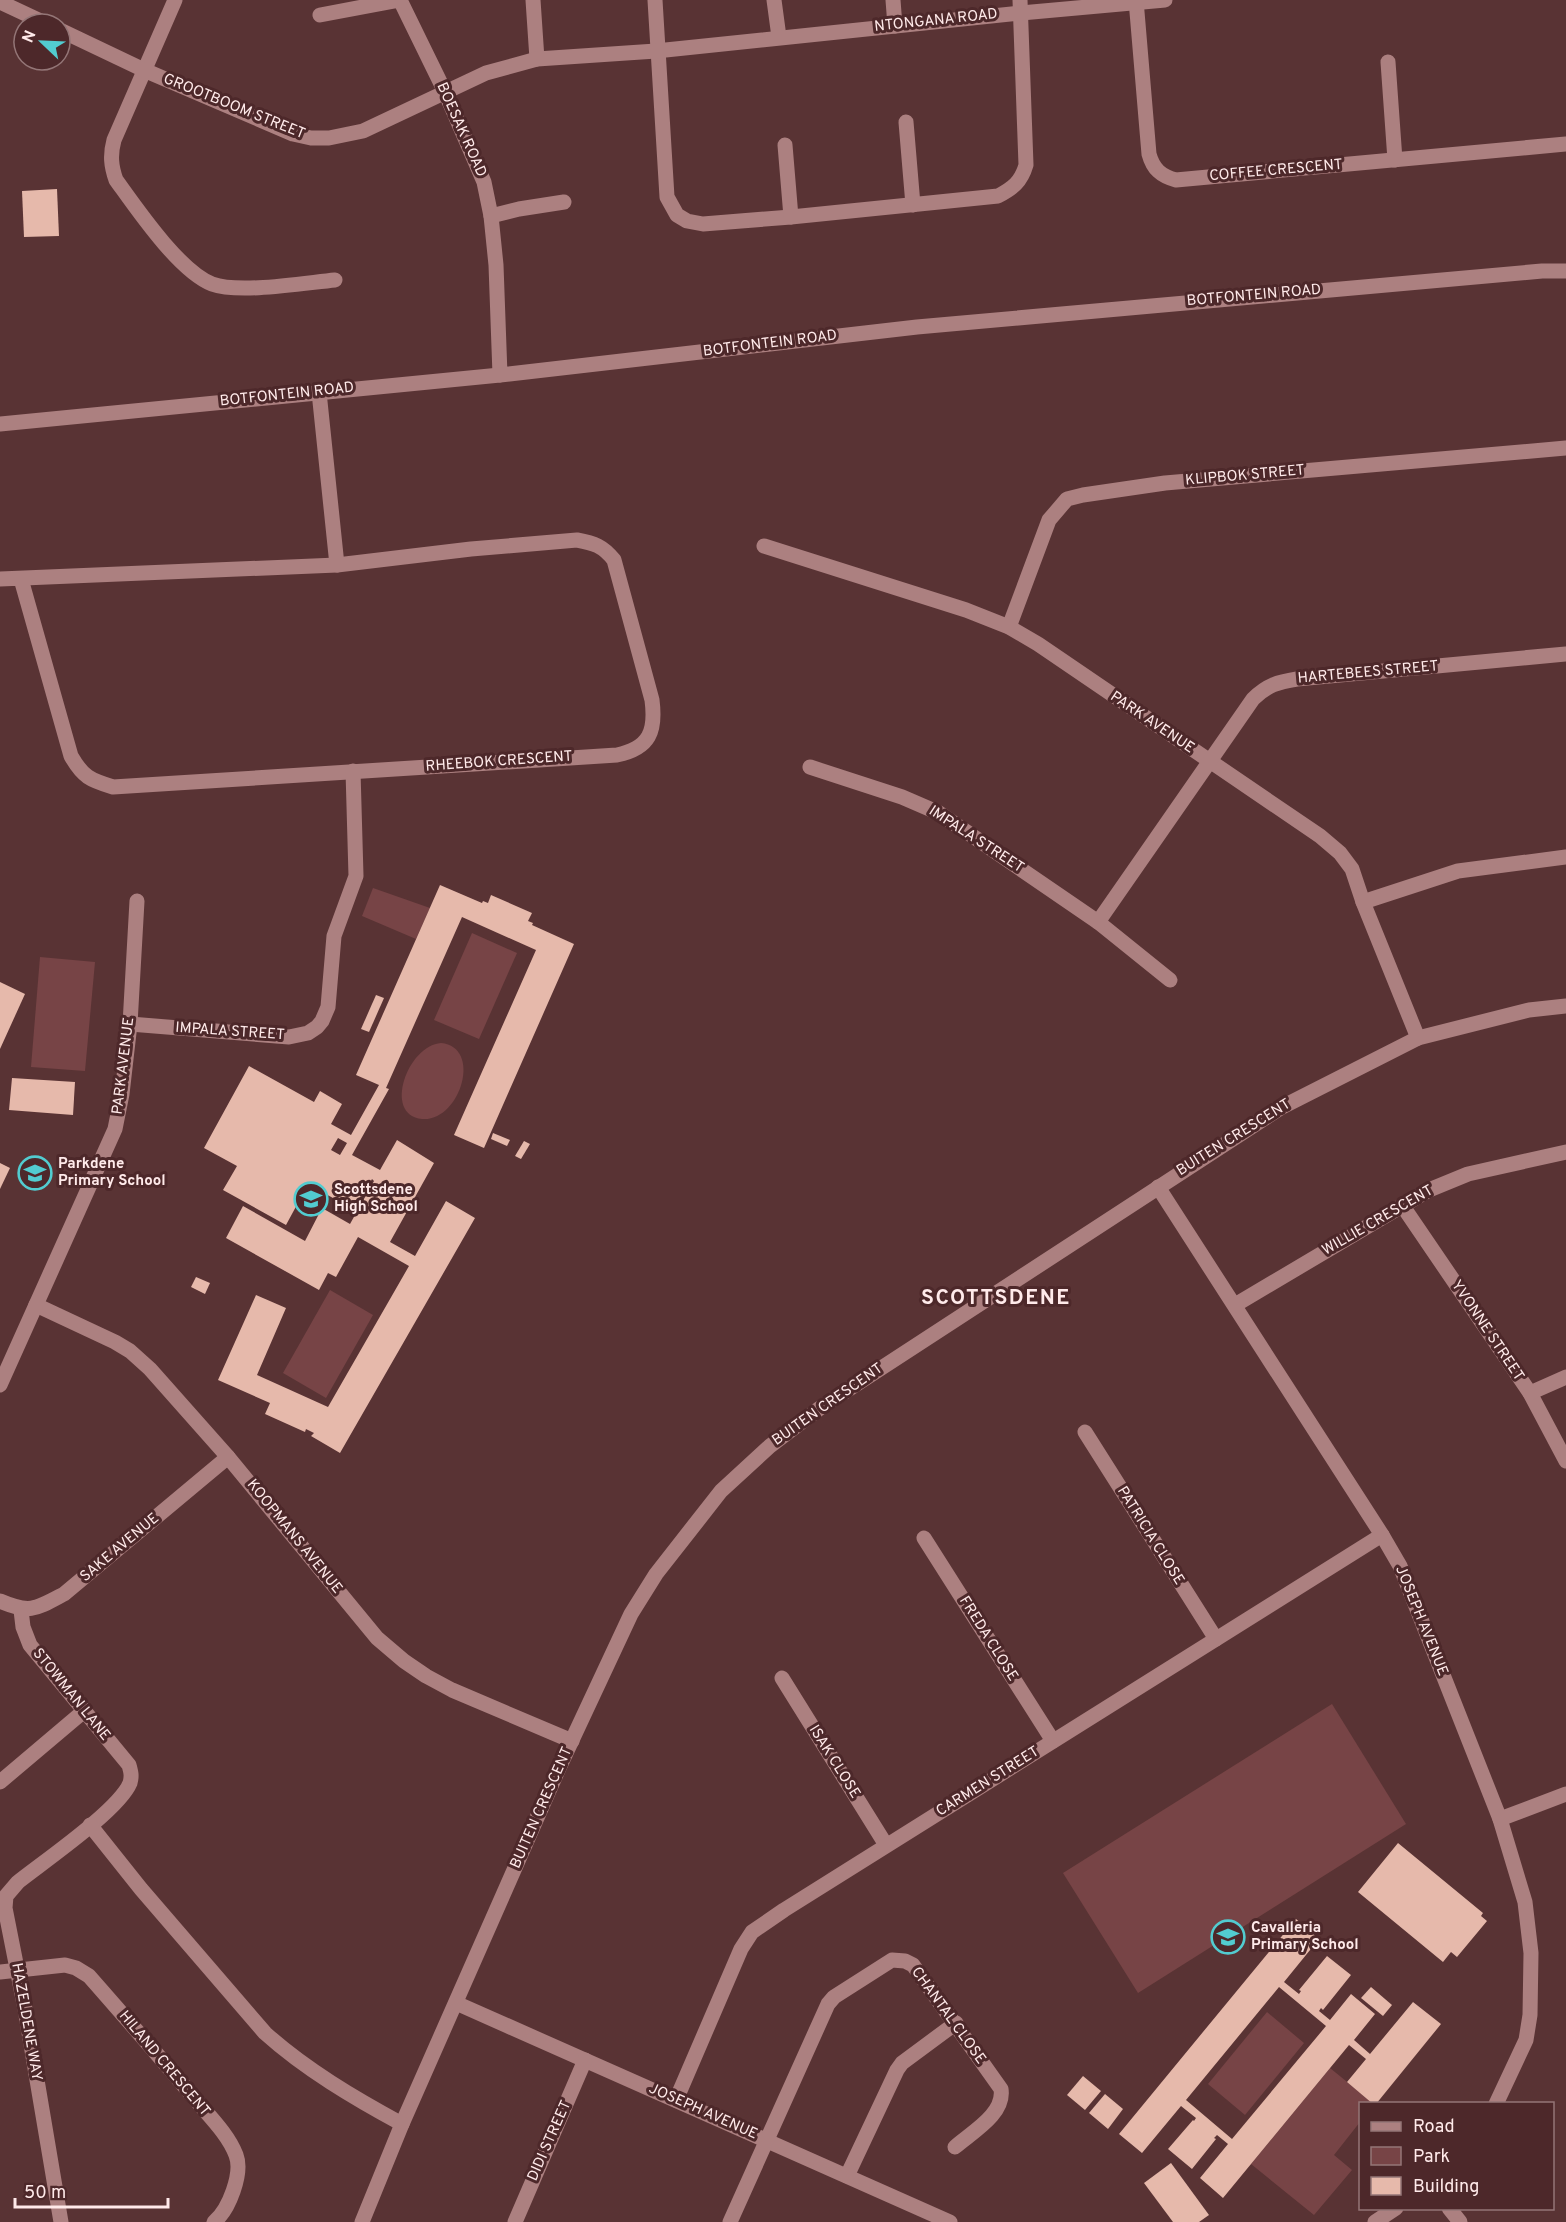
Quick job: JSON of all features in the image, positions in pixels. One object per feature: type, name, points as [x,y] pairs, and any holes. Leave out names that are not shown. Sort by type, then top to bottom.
[{"type":"street","points":[[175,0],[114,140],[111,166],[116,180],[175,255],[197,277],[213,285],[238,288],[335,280]]},
{"type":"street","name":"BOESAK ROAD","points":[[320,15],[400,0],[446,92],[484,182],[491,216],[496,265],[500,375]]},
{"type":"street","points":[[533,0],[537,59]]},
{"type":"street","points":[[655,0],[656,51],[667,197],[677,215],[703,224],[791,218],[998,196],[1012,189],[1022,179],[1026,165],[1020,6]]},
{"type":"street","points":[[774,0],[779,37]]},
{"type":"street","points":[[893,0],[895,26]]},
{"type":"street","name":"NTONGANA ROAD","points":[[446,92],[486,73],[537,59],[656,51],[895,26],[1020,6],[1165,0]]},
{"type":"street","points":[[0,2],[21,12]]},
{"type":"street","name":"COFFEE CRESCENT","points":[[1136,2],[1149,154],[1151,162],[1161,174],[1176,180],[1566,144]]},
{"type":"street","name":"GROOTBOOM STREET","points":[[72,36],[144,70],[293,134],[311,138],[329,138],[363,131],[446,92]]},
{"type":"street","points":[[1388,62],[1395,160]]},
{"type":"street","points":[[906,122],[913,205]]},
{"type":"street","points":[[785,144],[791,218]]},
{"type":"street","points":[[491,216],[519,208],[564,202]]},
{"type":"street","name":"BOTFONTEIN ROAD","points":[[1542,271],[1566,265]]},
{"type":"street","name":"BOTFONTEIN ROAD","points":[[0,424],[500,375],[917,327],[1542,271],[1566,272]]},
{"type":"street","points":[[318,392],[337,565]]},
{"type":"street","name":"KLIPBOK STREET","points":[[1009,627],[1048,520],[1067,499],[1165,483],[1566,448]]},
{"type":"street","name":"RHEEBOK CRESCENT","points":[[0,579],[337,565],[483,548],[577,540],[595,543],[605,549],[614,560],[652,700],[655,720],[652,732],[644,744],[631,752],[617,755],[113,786],[94,782],[80,772],[71,756],[21,579]]},
{"type":"street","name":"PARK AVENUE","points":[[764,546],[966,610],[1009,627],[1038,644],[1320,836],[1340,853],[1352,870],[1418,1038]]},
{"type":"street","name":"HARTEBEES STREET","points":[[1209,762],[1253,699],[1263,689],[1275,683],[1296,679],[1566,654]]},
{"type":"street","points":[[1098,922],[1209,762]]},
{"type":"street","name":"IMPALA STREET","points":[[810,767],[902,796],[939,813],[1098,922],[1170,980]]},
{"type":"street","name":"IMPALA STREET","points":[[130,1024],[288,1037],[299,1036],[317,1027],[328,1007],[334,936],[356,876],[353,771]]},
{"type":"street","points":[[1363,902],[1458,871],[1566,857]]},
{"type":"street","name":"PARK AVENUE","points":[[0,1385],[115,1129],[122,1094],[130,1024],[137,901]]},
{"type":"street","name":"BUITEN CRESCENT","points":[[362,2222],[402,2124],[572,1741],[631,1614],[656,1574],[721,1491],[770,1446],[820,1408],[1282,1107],[1418,1038],[1529,1010],[1566,1006]]},
{"type":"street","name":"WILLIE CRESCENT","points":[[1235,1305],[1429,1190],[1468,1174],[1566,1152]]},
{"type":"street","name":"JOSEPH AVENUE","points":[[1158,1187],[1400,1566],[1500,1819],[1525,1902],[1531,1953],[1530,2015],[1526,2040],[1496,2102]]},
{"type":"street","name":"YVONNE STREET","points":[[1402,1205],[1530,1393],[1566,1461]]},
{"type":"street","name":"KOOPMANS AVENUE","points":[[36,1305],[115,1342],[150,1369],[228,1457],[377,1638],[404,1661],[426,1677],[452,1690],[572,1741]]},
{"type":"street","points":[[1530,1393],[1566,1377]]},
{"type":"street","name":"PATRICIA CLOSE","points":[[1085,1432],[1216,1639]]},
{"type":"street","name":"SAKE AVENUE","points":[[21,1610],[43,1605],[64,1594],[228,1457]]},
{"type":"street","name":"CARMEN STREET","points":[[676,2100],[746,1940],[752,1932],[886,1845],[1382,1535]]},
{"type":"street","name":"FREDA CLOSE","points":[[924,1538],[1053,1741]]},
{"type":"street","points":[[0,1601],[21,1610]]},
{"type":"street","name":"STOWMAN LANE","points":[[21,1610],[30,1646],[129,1765],[132,1775]]},
{"type":"street","name":"ISAK CLOSE","points":[[782,1678],[886,1845]]},
{"type":"street","points":[[0,1782],[84,1711]]},
{"type":"street","name":"HAZELDENE WAY","points":[[61,2222],[5,1908],[6,1896],[18,1882],[112,1806],[129,1785],[132,1775]]},
{"type":"street","points":[[1500,1819],[1566,1794]]},
{"type":"street","points":[[90,1825],[141,1889],[265,2033],[308,2067],[402,2124]]},
{"type":"street","name":"CHANTAL CLOSE","points":[[730,2222],[828,2004],[834,1997],[892,1960],[905,1960],[913,1965],[1001,2089],[1002,2098],[996,2111],[955,2147]]},
{"type":"street","name":"HILAND CRESCENT","points":[[0,1972],[65,1965],[76,1968],[89,1976],[226,2137],[237,2156],[237,2174],[230,2201],[214,2222]]},
{"type":"street","name":"JOSEPH AVENUE","points":[[456,2003],[949,2222]]},
{"type":"street","points":[[848,2176],[897,2070],[902,2063],[956,2023]]},
{"type":"street","name":"DIDI STREET","points":[[515,2222],[585,2060]]},
{"type":"street","points":[[1375,2222],[1393,2210]]},
{"type":"street","points":[[1451,2210],[1460,2222]]},
{"type":"green space","points":[[373,888],[430,908],[416,939],[362,916]]},
{"type":"green space","points":[[472,933],[517,953],[479,1039],[434,1020]]},
{"type":"green space","points":[[40,957],[95,962],[85,1071],[31,1067]]},
{"type":"green space","points":[[441,1043],[454,1048],[461,1057],[462,1084],[447,1109],[435,1117],[422,1119],[410,1115],[403,1106],[404,1080],[418,1055],[429,1047]]},
{"type":"green space","points":[[330,1290],[373,1315],[326,1398],[283,1373]]},
{"type":"green space","points":[[1332,1704],[1406,1824],[1138,1993],[1063,1873]]},
{"type":"green space","points":[[1267,2012],[1304,2043],[1245,2115],[1208,2084]]},
{"type":"green space","points":[[1330,2068],[1372,2102],[1359,2102],[1359,2123],[1334,2155],[1352,2170],[1314,2215],[1251,2164]]},
{"type":"building","points":[[57,189],[59,236],[24,237],[22,191]]},
{"type":"building","points":[[440,885],[482,903],[483,901],[488,903],[491,895],[532,913],[528,921],[533,923],[532,925],[574,944],[484,1148],[454,1135],[536,950],[462,917],[386,1088],[389,1089],[352,1155],[380,1170],[397,1140],[434,1163],[390,1242],[415,1256],[446,1201],[475,1218],[340,1453],[311,1436],[314,1433],[306,1429],[305,1432],[265,1414],[270,1403],[218,1380],[256,1295],[286,1308],[257,1375],[328,1407],[409,1266],[358,1237],[336,1277],[328,1273],[319,1290],[226,1238],[243,1206],[305,1241],[322,1208],[350,1224],[374,1181],[372,1179],[355,1210],[311,1186],[302,1202],[299,1201],[286,1225],[223,1190],[237,1166],[204,1148],[249,1066],[314,1102],[320,1091],[342,1104],[331,1124],[351,1135],[379,1085],[356,1075]],"holes":[[[338,1138],[347,1143],[340,1155],[331,1150]]]},
{"type":"building","points":[[0,982],[25,994],[0,1049]]},
{"type":"building","points":[[376,995],[384,998],[369,1032],[361,1029]]},
{"type":"building","points":[[12,1078],[75,1082],[73,1115],[9,1110]]},
{"type":"building","points":[[493,1133],[510,1140],[507,1146],[491,1139]]},
{"type":"building","points":[[524,1141],[530,1144],[521,1159],[515,1156]]},
{"type":"building","points":[[0,1163],[10,1168],[0,1189]]},
{"type":"building","points":[[196,1277],[210,1283],[205,1294],[191,1287]]},
{"type":"building","points":[[1398,1843],[1483,1913],[1481,1916],[1487,1921],[1457,1957],[1451,1952],[1443,1962],[1358,1892]]},
{"type":"building","points":[[1296,1919],[1319,1939],[1284,1982],[1299,1994],[1301,1991],[1299,1990],[1327,1956],[1351,1975],[1323,2010],[1321,2008],[1319,2011],[1330,2020],[1351,1994],[1375,2014],[1354,2040],[1370,2054],[1413,2002],[1441,2024],[1378,2102],[1371,2102],[1347,2082],[1366,2059],[1349,2045],[1223,2198],[1200,2178],[1228,2144],[1217,2135],[1192,2169],[1168,2149],[1196,2118],[1181,2106],[1142,2153],[1119,2134]],"holes":[[[1279,1987],[1326,2026],[1232,2139],[1186,2100]]]},
{"type":"building","points":[[1371,1987],[1392,2005],[1383,2016],[1361,1998]]},
{"type":"building","points":[[1083,2076],[1101,2091],[1085,2110],[1067,2095]]},
{"type":"building","points":[[1105,2094],[1123,2109],[1108,2129],[1089,2113]]},
{"type":"building","points":[[1171,2163],[1209,2215],[1199,2222],[1173,2222],[1144,2183]]},
{"type":"place","name":"Parkdene Primary School","points":[[35,1173]]},
{"type":"place","name":"Scottsdene High School","points":[[311,1199]]},
{"type":"place","name":"Cavalleria Primary School","points":[[1228,1937]]},
{"type":"district","name":"SCOTTSDENE","points":[[996,1298]]}]
